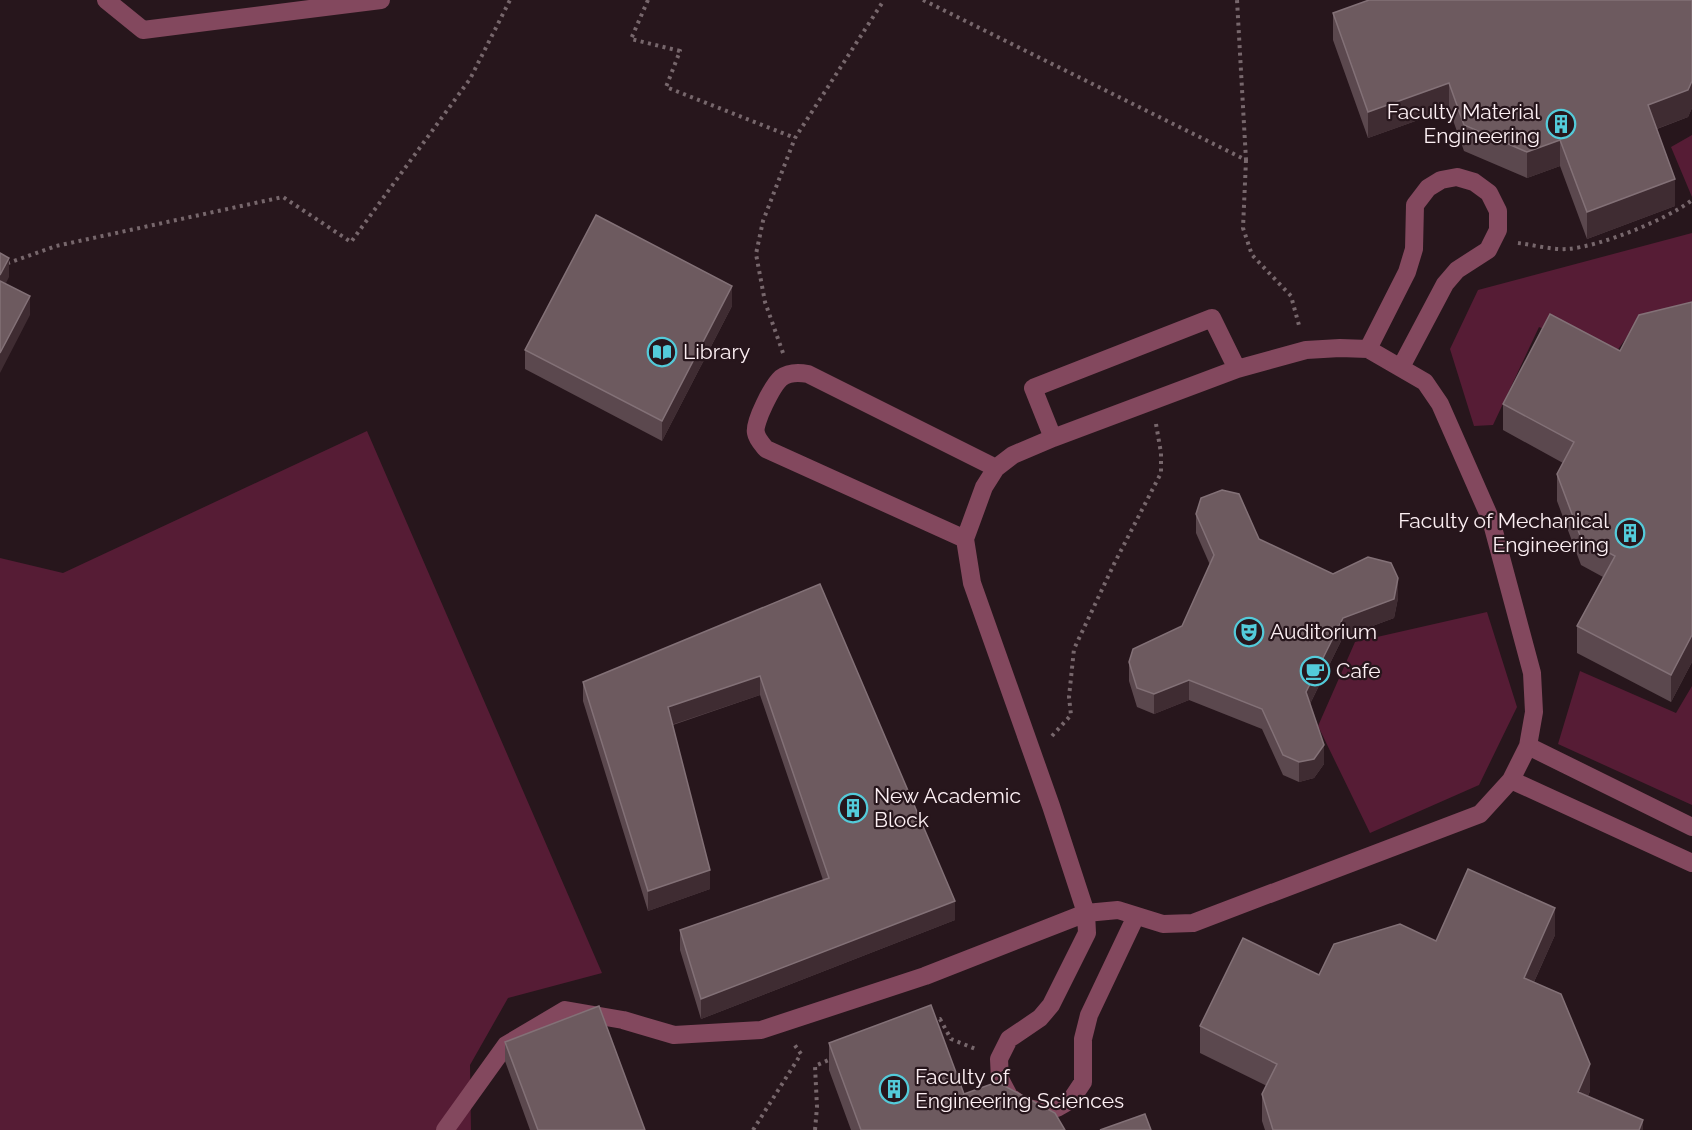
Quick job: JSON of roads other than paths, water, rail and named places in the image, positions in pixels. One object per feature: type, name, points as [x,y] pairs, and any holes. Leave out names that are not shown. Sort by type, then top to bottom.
[{"type":"lane","points":[[106,0],[143,30],[381,0]]},
{"type":"lane","points":[[1368,349],[1407,272],[1414,249],[1415,205],[1428,188],[1441,180],[1456,177],[1474,182],[1489,193],[1498,210],[1498,230],[1488,250],[1457,270],[1445,284],[1401,367]]},
{"type":"lane","points":[[1053,438],[1033,388],[1212,318],[1237,369]]},
{"type":"lane","points":[[445,1130],[506,1046],[565,1010],[623,1020],[674,1035],[761,1030],[782,1025],[925,976],[1086,913],[1118,910],[1163,924],[1193,922],[1480,814],[1511,780],[1528,746],[1534,712],[1532,674],[1491,520],[1440,404],[1425,382],[1368,349],[1306,350],[1237,369],[1013,455],[996,468],[984,487],[965,538],[972,583],[1086,913],[1087,933],[1051,1005],[1040,1018],[1009,1039],[999,1059],[1000,1079],[1009,1096],[1024,1107],[1042,1111],[1057,1108],[1071,1100],[1083,1082],[1083,1039],[1089,1015],[1136,916]]},
{"type":"lane","points":[[965,538],[766,448],[756,433],[755,426],[775,384],[782,377],[798,372],[808,374],[996,468]]},
{"type":"lane","points":[[1528,746],[1692,826]]},
{"type":"lane","points":[[1511,780],[1692,863]]},
{"type":"place","name":"Faculty Material Engineering","points":[[1561,124]]},
{"type":"place","name":"Library","points":[[662,352]]},
{"type":"place","name":"Faculty of Mechanical Engineering","points":[[1630,533]]},
{"type":"place","name":"Auditorium","points":[[1249,632]]},
{"type":"place","name":"Cafe","points":[[1315,671]]},
{"type":"place","name":"New Academic Block","points":[[853,808]]},
{"type":"place","name":"Faculty of Engineering Sciences","points":[[894,1089]]}]
